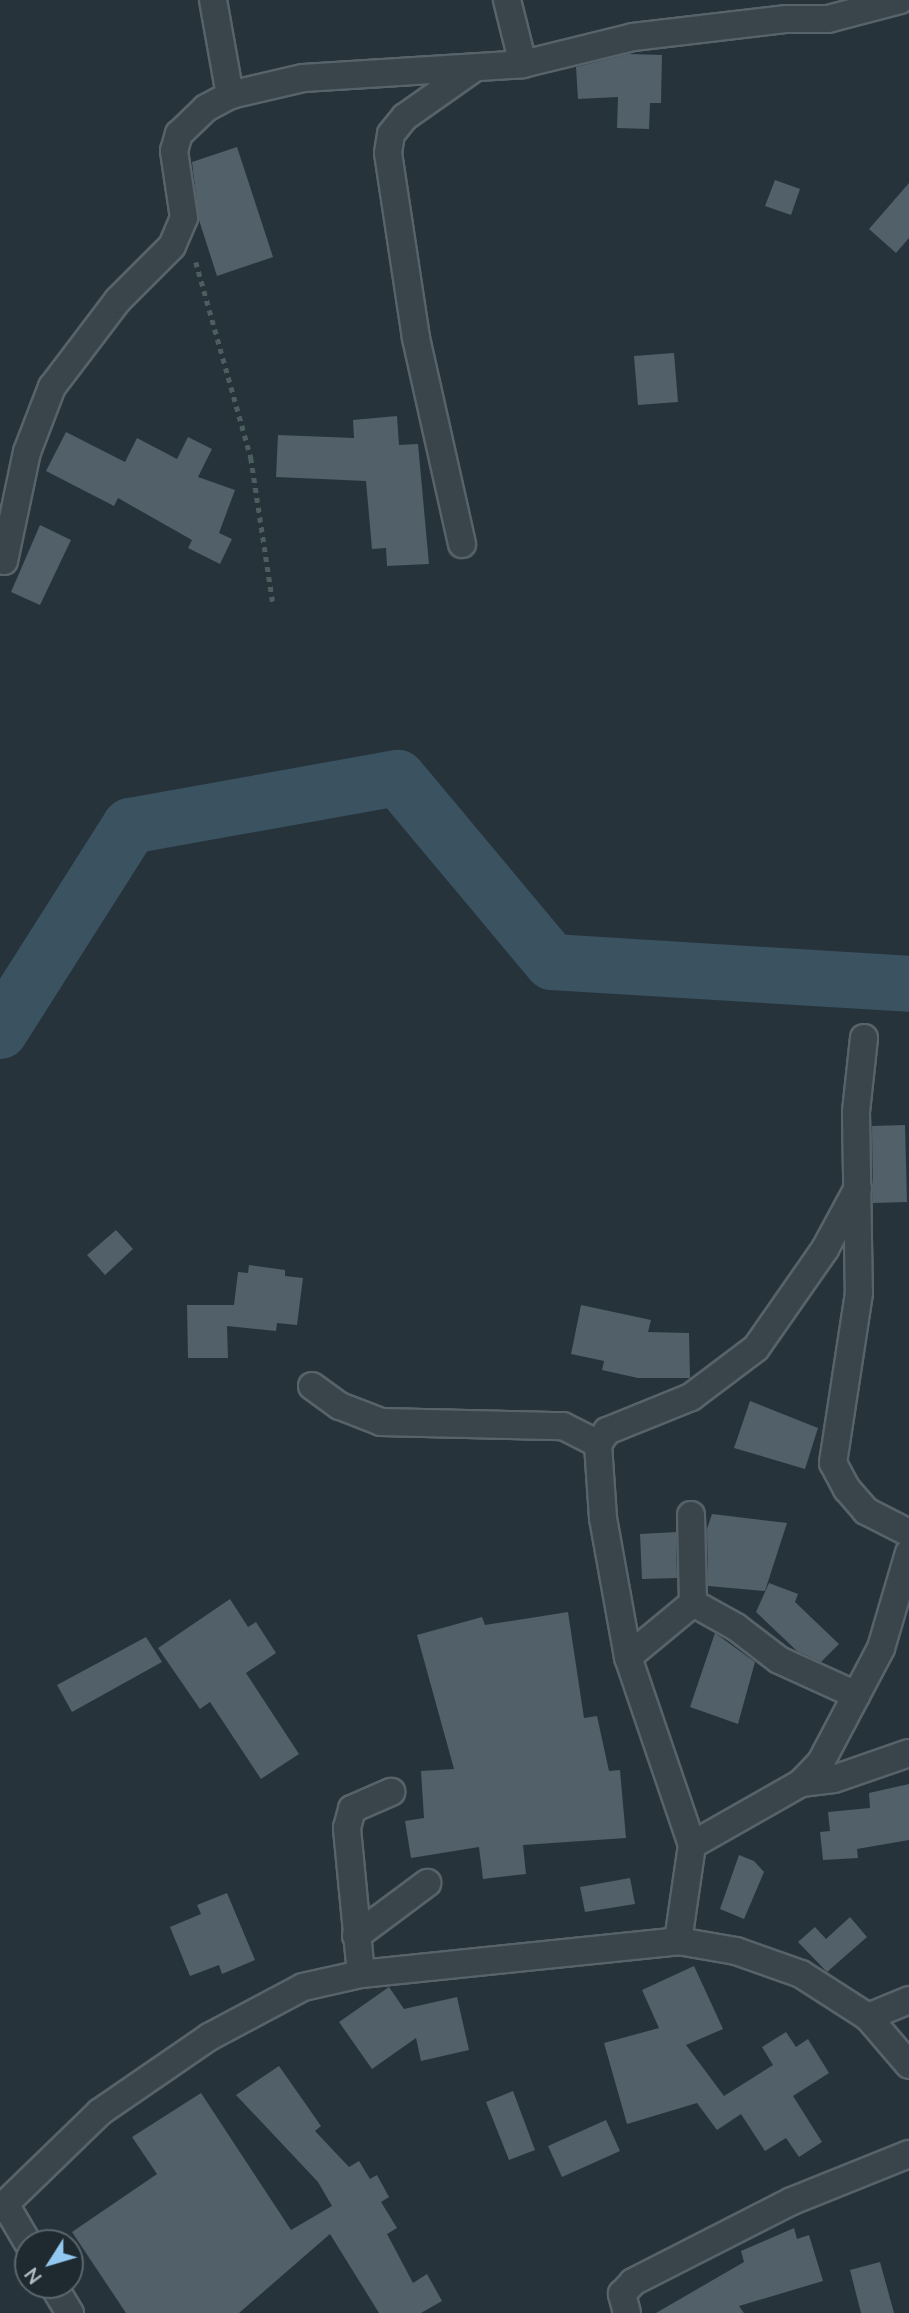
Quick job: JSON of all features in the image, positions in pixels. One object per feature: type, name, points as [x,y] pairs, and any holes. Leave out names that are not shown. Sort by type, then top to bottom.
[{"type":"street","points":[[214,0],[230,95]]},
{"type":"street","points":[[507,0],[523,64]]},
{"type":"street","points":[[4,561],[27,452],[52,387],[110,310],[172,246],[184,218],[174,151],[180,134],[206,108],[230,95],[344,74],[523,64],[633,37],[788,19],[828,19],[900,0]]},
{"type":"street","points":[[462,544],[416,338],[388,153],[391,134],[405,117],[475,68]]},
{"type":"street","points":[[864,1038],[856,1112],[859,1293],[833,1463],[847,1489],[866,1511],[909,1533]]},
{"type":"street","points":[[678,1941],[692,1845],[628,1657],[603,1518],[598,1444],[607,1431],[691,1397],[756,1348],[825,1249],[858,1188]]},
{"type":"street","points":[[312,1387],[341,1406],[381,1422],[563,1426],[598,1444]]},
{"type":"street","points":[[691,1516],[693,1603]]},
{"type":"street","points":[[692,1845],[802,1783],[821,1762],[881,1648],[909,1553]]},
{"type":"street","points":[[628,1657],[693,1603]]},
{"type":"street","points":[[693,1603],[736,1627],[779,1660],[856,1695]]},
{"type":"street","points":[[802,1783],[834,1779],[909,1753]]},
{"type":"street","points":[[361,1974],[347,1828],[352,1809],[367,1799],[391,1792]]},
{"type":"street","points":[[356,1936],[427,1883]]},
{"type":"street","points":[[19,2229],[3,2206],[100,2112],[209,2037],[303,1987],[361,1974],[678,1941],[736,1951],[802,1974],[868,2017],[909,2065]]},
{"type":"street","points":[[868,2017],[909,2000]]},
{"type":"street","points":[[627,2313],[622,2294],[633,2282],[792,2201],[909,2154]]},
{"type":"path","points":[[184,218],[251,458],[273,604]]},
{"type":"building","points":[[628,54],[662,55],[661,103],[650,103],[649,129],[617,128],[618,97],[578,99],[576,67]]},
{"type":"building","points":[[237,147],[273,257],[217,276],[199,220],[192,162]]},
{"type":"building","points":[[775,180],[800,189],[791,215],[765,206]]},
{"type":"building","points":[[909,183],[909,238],[896,253],[869,229]]},
{"type":"building","points":[[674,353],[678,402],[638,405],[634,356]]},
{"type":"building","points":[[397,416],[399,445],[418,444],[429,564],[387,566],[386,548],[372,549],[366,481],[276,477],[278,435],[354,438],[353,420]]},
{"type":"building","points":[[66,432],[125,462],[137,438],[177,459],[188,437],[212,449],[198,477],[235,490],[219,533],[232,539],[220,564],[188,548],[192,540],[118,498],[114,506],[46,471]]},
{"type":"building","points":[[40,525],[71,540],[40,605],[11,592]]},
{"type":"building","points":[[905,1125],[907,1202],[873,1203],[872,1126]]},
{"type":"building","points":[[116,1230],[133,1249],[105,1275],[87,1255]]},
{"type":"building","points":[[249,1265],[285,1270],[285,1276],[303,1278],[297,1325],[277,1323],[276,1331],[227,1326],[228,1358],[188,1358],[187,1305],[234,1305],[238,1272],[248,1273]]},
{"type":"building","points":[[581,1305],[651,1320],[648,1332],[689,1333],[690,1378],[638,1378],[602,1370],[604,1361],[571,1354]]},
{"type":"building","points":[[750,1401],[818,1428],[805,1469],[734,1448]]},
{"type":"building","points":[[712,1514],[787,1523],[765,1591],[708,1586],[707,1529]]},
{"type":"building","points":[[676,1532],[677,1578],[642,1579],[640,1534]]},
{"type":"building","points":[[769,1583],[798,1594],[795,1602],[839,1644],[821,1662],[797,1651],[756,1612]]},
{"type":"building","points":[[230,1599],[248,1627],[256,1622],[276,1653],[246,1673],[299,1754],[261,1779],[210,1702],[200,1709],[158,1648]]},
{"type":"building","points":[[568,1612],[584,1718],[597,1716],[609,1771],[620,1770],[626,1838],[523,1845],[526,1874],[483,1879],[479,1847],[411,1858],[405,1821],[424,1818],[421,1771],[454,1769],[417,1635],[482,1617],[485,1625]]},
{"type":"building","points":[[715,1633],[755,1662],[738,1724],[690,1707]]},
{"type":"building","points":[[146,1637],[162,1662],[72,1712],[57,1685]]},
{"type":"building","points":[[909,1784],[909,1840],[857,1849],[858,1858],[823,1860],[820,1832],[830,1831],[828,1812],[870,1808],[869,1793]]},
{"type":"building","points":[[739,1855],[754,1861],[764,1872],[744,1919],[720,1909]]},
{"type":"building","points":[[630,1878],[635,1904],[585,1912],[580,1887]]},
{"type":"building","points":[[227,1893],[255,1960],[222,1974],[219,1965],[190,1976],[170,1927],[201,1914],[197,1905]]},
{"type":"building","points":[[850,1917],[867,1937],[827,1972],[798,1942],[815,1927],[826,1939]]},
{"type":"building","points":[[694,1966],[723,2029],[686,2045],[724,2096],[773,2065],[762,2047],[786,2032],[796,2047],[808,2039],[829,2073],[793,2096],[822,2142],[799,2157],[786,2138],[765,2151],[741,2114],[717,2130],[697,2103],[627,2124],[604,2043],[659,2028],[642,1990]]},
{"type":"building","points":[[389,1987],[404,2009],[457,1997],[469,2050],[421,2061],[416,2038],[372,2069],[339,2022]]},
{"type":"building","points":[[279,2066],[321,2126],[315,2131],[349,2167],[359,2161],[370,2179],[377,2175],[389,2197],[381,2202],[397,2228],[387,2234],[413,2283],[427,2274],[442,2301],[421,2313],[379,2313],[330,2234],[239,2313],[126,2313],[84,2250],[84,2229],[76,2229],[157,2174],[132,2137],[201,2093],[291,2230],[332,2206],[318,2182],[236,2095]]},
{"type":"building","points":[[513,2091],[535,2150],[509,2160],[486,2102]]},
{"type":"building","points":[[606,2120],[620,2151],[562,2177],[548,2146]]},
{"type":"building","points":[[794,2228],[797,2239],[809,2235],[823,2281],[739,2306],[744,2313],[656,2313],[744,2262],[741,2251]]},
{"type":"building","points":[[880,2262],[894,2313],[861,2313],[850,2270]]},
{"type":"waterway","points":[[0,1031],[130,826],[398,778],[552,962],[909,984]]}]
